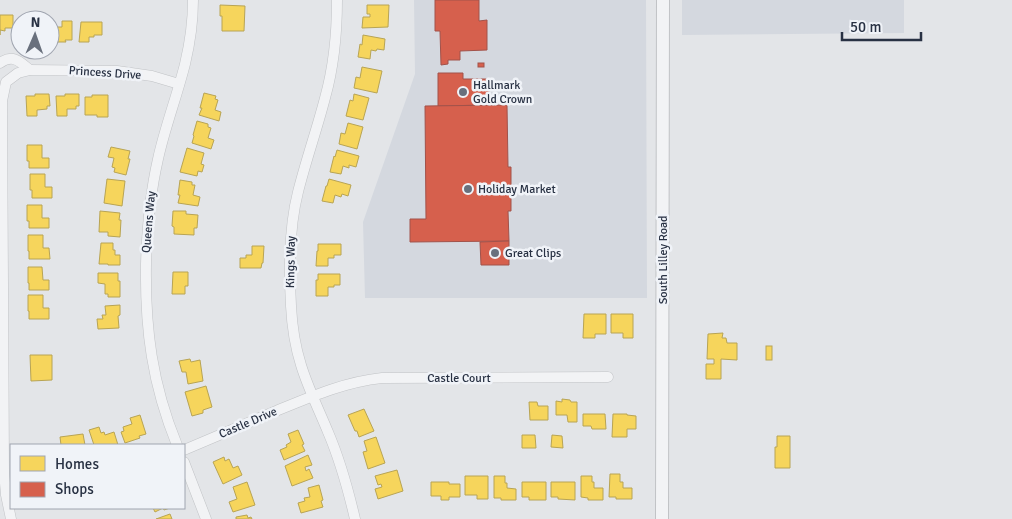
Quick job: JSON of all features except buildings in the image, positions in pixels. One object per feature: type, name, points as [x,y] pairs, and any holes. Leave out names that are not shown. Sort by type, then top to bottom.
[{"type":"street","name":"Queens Way","points":[[177,444],[161,402],[148,336],[146,294],[147,230],[158,157],[188,47],[193,0]]},
{"type":"street","name":"Kings Way","points":[[337,0],[335,50],[332,70],[293,217],[290,247],[291,304],[293,331],[301,364],[340,464],[355,519]]},
{"type":"street","name":"South Lilley Road","points":[[662,519],[663,0]]},
{"type":"street","name":"Princess Drive","points":[[0,63],[12,58],[18,60],[30,70]]},
{"type":"street","name":"Princess Drive","points":[[9,495],[4,471],[1,98],[6,82],[18,73],[30,70],[92,70],[152,76],[179,84]]},
{"type":"street","name":"Castle Court","points":[[313,396],[348,384],[382,378],[608,377]]},
{"type":"street","name":"Castle Drive","points":[[185,450],[313,396]]},
{"type":"street","points":[[185,465],[206,519]]},
{"type":"shaded area","points":[[414,0],[646,0],[647,298],[365,298],[363,222],[415,74]]},
{"type":"shaded area","points":[[682,0],[904,0],[904,33],[682,35]]},
{"type":"place","name":"Hallmark Gold Crown","points":[[463,92]]},
{"type":"place","name":"Holiday Market","points":[[468,189]]},
{"type":"place","name":"Great Clips","points":[[495,253]]}]
